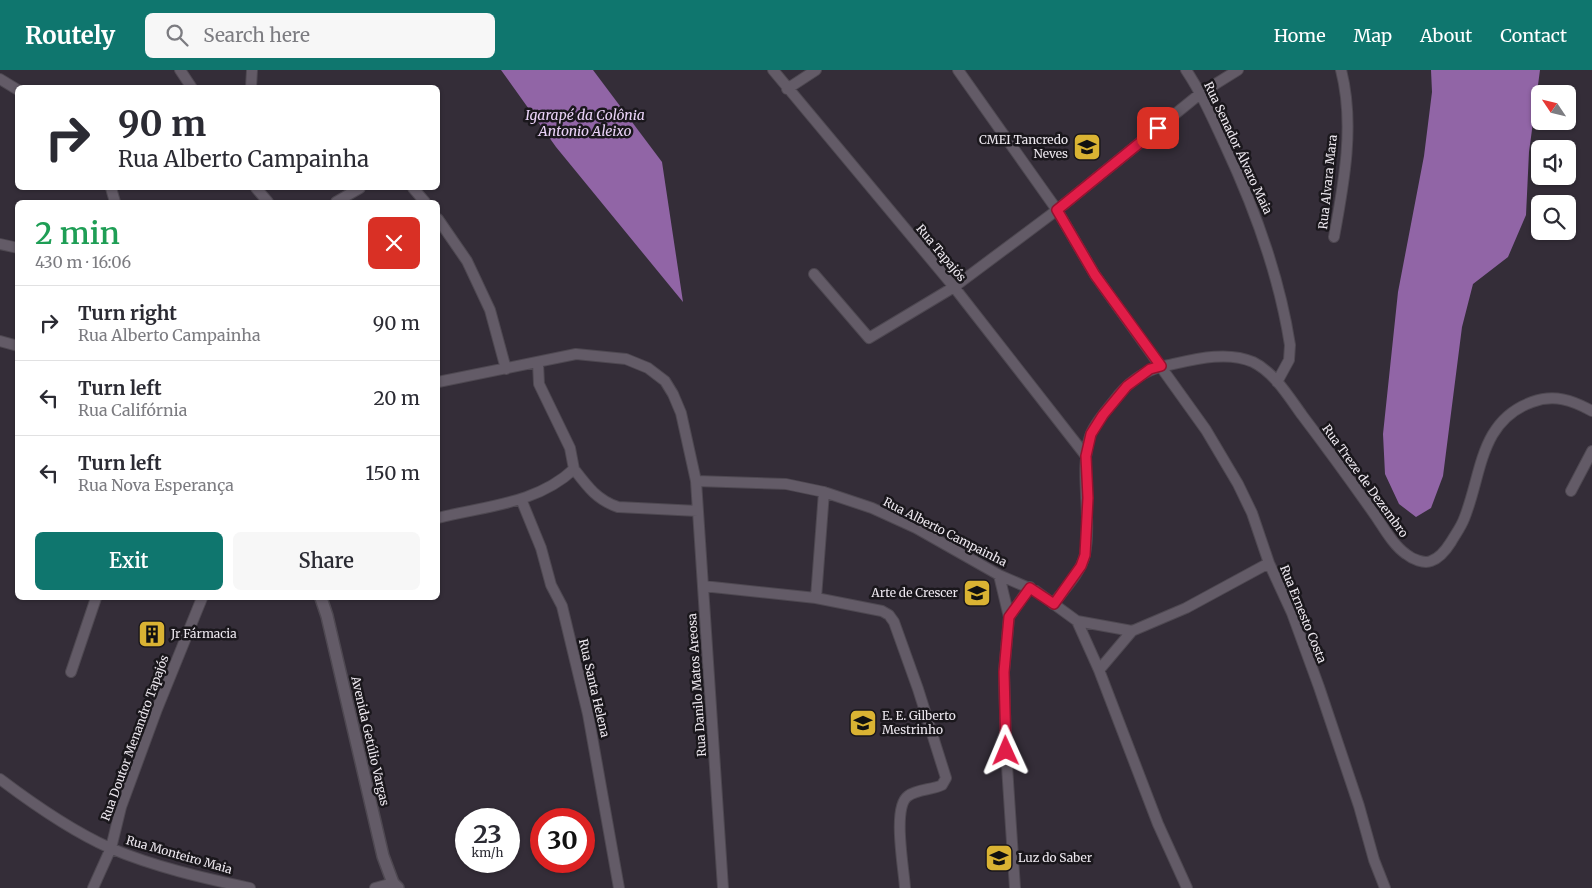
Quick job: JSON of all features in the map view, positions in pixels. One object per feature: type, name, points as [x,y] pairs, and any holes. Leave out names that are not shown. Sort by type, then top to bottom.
[{"type":"street","points":[[180,70],[190,85]]},
{"type":"street","points":[[251,85],[252,70]]},
{"type":"street","name":"Rua Tapajós","points":[[772,70],[954,287],[1086,456]]},
{"type":"street","points":[[787,89],[816,70]]},
{"type":"street","name":"Rua Ernesto Costa","points":[[958,70],[1057,210],[1095,275],[1206,430],[1231,470],[1252,513],[1269,563],[1292,613],[1319,687],[1359,806],[1374,860],[1385,888]]},
{"type":"street","name":"Rua Senador Álvaro Maia","points":[[1186,70],[1201,93],[1252,202],[1266,244],[1290,345],[1289,360],[1277,382]]},
{"type":"street","points":[[814,274],[869,338],[954,287],[1057,210],[1201,93],[1238,70]]},
{"type":"street","name":"Rua Alvara Mara","points":[[1334,237],[1347,149],[1347,120],[1341,70]]},
{"type":"street","points":[[0,79],[15,88]]},
{"type":"street","points":[[258,190],[266,200]]},
{"type":"street","points":[[339,200],[357,190]]},
{"type":"street","points":[[415,190],[423,200]]},
{"type":"street","points":[[440,222],[467,261],[490,310],[506,369]]},
{"type":"street","points":[[0,244],[15,247]]},
{"type":"street","points":[[0,341],[15,345]]},
{"type":"street","points":[[440,382],[576,354],[626,359],[648,368],[666,381],[681,413],[696,481]]},
{"type":"street","name":"Rua Treze de Dezembro","points":[[1054,604],[1081,566],[1085,555],[1088,498],[1086,456],[1091,434],[1120,393],[1135,378],[1150,369],[1204,358],[1239,357],[1256,363],[1277,382],[1339,464],[1398,547],[1414,559],[1429,562],[1446,549],[1464,519],[1484,450],[1501,421],[1512,411],[1542,398],[1559,398],[1592,411]]},
{"type":"street","points":[[538,363],[539,384],[570,448],[574,469],[594,494],[607,504],[618,507],[698,510]]},
{"type":"street","points":[[1571,491],[1592,451]]},
{"type":"street","points":[[440,518],[521,499],[557,484],[574,469]]},
{"type":"street","name":"Rua Alberto Campainha","points":[[696,481],[786,484],[824,492],[872,508],[916,528],[999,575],[1030,588],[1077,621],[1099,670],[1158,824],[1187,888]]},
{"type":"street","name":"Rua Danilo Matos Areosa","points":[[696,481],[723,888]]},
{"type":"street","points":[[816,598],[824,492]]},
{"type":"street","name":"Rua Santa Helena","points":[[521,499],[541,548],[551,585],[562,606],[594,748],[619,888]]},
{"type":"street","points":[[1099,670],[1132,631],[1186,608],[1269,563]]},
{"type":"street","points":[[999,575],[1009,617],[1004,672],[1006,751],[1014,888]]},
{"type":"street","points":[[703,586],[816,598],[882,611],[889,615],[897,628],[904,646],[946,778],[942,785],[909,794],[902,803],[899,818],[905,888]]},
{"type":"street","points":[[1009,617],[1030,588]]},
{"type":"street","points":[[71,672],[95,600]]},
{"type":"street","name":"Rua Doutor Menandro Tapajós","points":[[93,888],[111,848],[121,807],[156,708],[201,600]]},
{"type":"street","name":"Avenida Getúlio Vargas","points":[[322,600],[383,856],[396,885]]},
{"type":"street","points":[[1077,621],[1132,631]]},
{"type":"street","name":"Rua Monteiro Maia","points":[[0,778],[74,828],[111,848],[175,870],[250,888]]},
{"type":"street","points":[[375,888],[396,885]]},
{"type":"water","name":"Igarapé da Colônia Antonio Aleixo","points":[[501,70],[593,70],[662,162],[683,302],[556,147]]},
{"type":"water","points":[[1431,70],[1540,70],[1538,85],[1531,85],[1532,130],[1526,215],[1508,257],[1473,284],[1462,327],[1443,476],[1431,508],[1416,517],[1399,504],[1385,474],[1383,434],[1398,292],[1424,156],[1432,92]]},
{"type":"place","name":"CMEI Tancredo Neves","points":[[1087,147]]},
{"type":"place","name":"Arte de Crescer","points":[[977,593]]},
{"type":"place","name":"Jr Fármacia","points":[[152,634]]},
{"type":"place","name":"E. E. Gilberto Mestrinho","points":[[863,723]]},
{"type":"place","name":"Luz do Saber","points":[[999,858]]},
{"type":"route","points":[[1006,751],[1004,672],[1009,617],[1030,588],[1054,604],[1081,566],[1085,555],[1088,498],[1086,456],[1091,434],[1120,393],[1135,378],[1150,369],[1161,366],[1141,342],[1095,275],[1057,210],[1158,128]]}]
